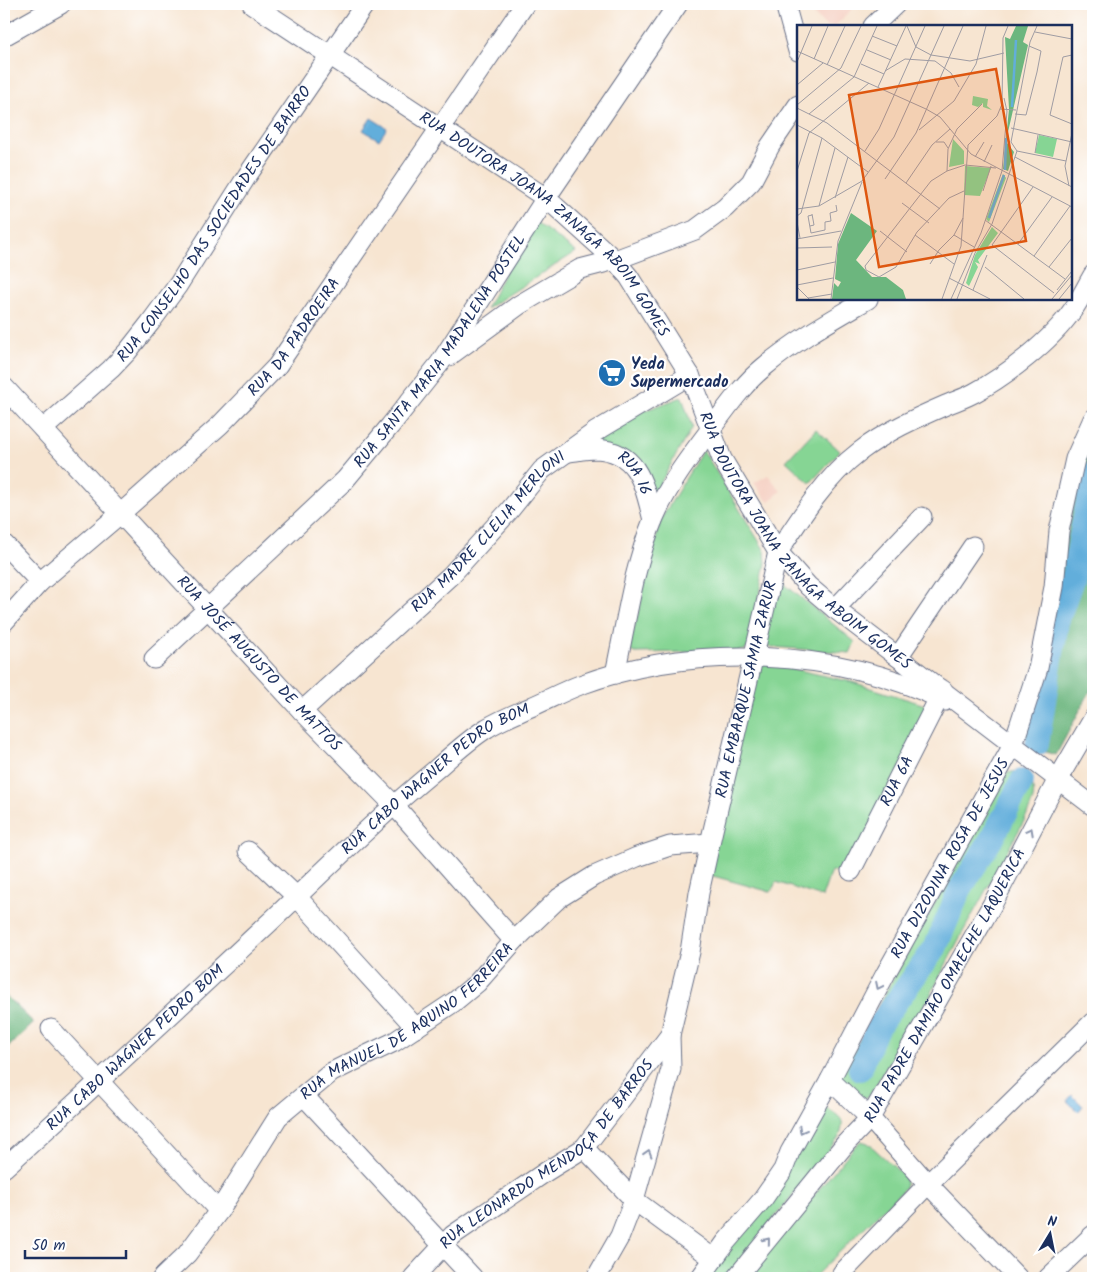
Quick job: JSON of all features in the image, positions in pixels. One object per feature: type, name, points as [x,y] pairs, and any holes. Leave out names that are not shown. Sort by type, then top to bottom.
[{"type":"street","points":[[4,36],[60,4]]},
{"type":"street","name":"RUA DOUTORA JOANA ZANAGA ABOIM GOMES","points":[[252,4],[546,198],[615,260],[629,277],[690,375],[722,459],[778,552],[808,586],[835,609],[898,657],[941,694],[977,716],[1093,806]]},
{"type":"street","name":"RUA CONSELHO DAS SOCIEDADES DE BAIRRO","points":[[43,429],[111,368],[128,351],[144,330],[178,285],[247,176],[365,4]]},
{"type":"street","name":"RUA DA PADROEIRA","points":[[4,622],[40,582],[220,425],[277,366],[525,4]]},
{"type":"street","name":"RUA SANTA MARIA MADALENA POSTEL","points":[[154,659],[344,480],[440,363],[546,198],[678,4]]},
{"type":"street","points":[[785,4],[797,47]]},
{"type":"street","points":[[874,25],[896,4]]},
{"type":"street","points":[[440,363],[519,305],[580,269],[615,260],[696,230],[725,208],[751,182],[770,146],[797,106]]},
{"type":"street","name":"RUA EMBARQUE SAMIA ZARUR","points":[[672,1031],[690,952],[699,893],[710,843],[778,552],[802,514],[827,483],[858,453],[880,438],[910,422],[972,394],[998,379],[1046,340],[1071,312],[1087,298],[1093,275]]},
{"type":"street","points":[[615,674],[640,559],[653,520],[670,485],[741,388],[764,367],[821,326],[866,300]]},
{"type":"street","name":"RUA MADRE CLELIA MERLONI","points":[[302,711],[451,575],[509,512],[542,470],[595,432],[690,375]]},
{"type":"street","name":"RUA JOSÉ AUGUSTO DE MATTOS","points":[[4,387],[302,711],[393,804],[514,941]]},
{"type":"street","name":"RUA DIZODINA ROSA DE JESUS","points":[[700,1278],[783,1170],[790,1152],[886,973],[1013,745],[1038,668],[1054,587],[1059,531],[1075,458],[1093,419]]},
{"type":"street","name":"RUA 16","points":[[565,453],[595,449],[614,452],[631,463],[642,480],[653,520]]},
{"type":"street","points":[[835,609],[922,517]]},
{"type":"street","points":[[4,544],[40,582]]},
{"type":"street","points":[[898,657],[973,546]]},
{"type":"street","name":"RUA CABO WAGNER PEDRO BOM","points":[[4,1168],[297,897],[393,804],[487,728],[580,685],[615,674],[658,664],[705,659],[780,657],[819,662],[885,677],[941,694]]},
{"type":"street","name":"RUA 6A","points":[[851,871],[941,694]]},
{"type":"street","name":"RUA PADRE DAMIÃO OMAECHE LAQUERICA","points":[[1018,1278],[928,1184],[870,1118],[992,905],[1058,779],[1093,719]]},
{"type":"street","name":"RUA MANUEL DE AQUINO FERREIRA","points":[[162,1278],[188,1254],[219,1211],[278,1116],[332,1072],[394,1042],[454,1002],[477,983],[514,941],[559,898],[594,876],[637,857],[670,846],[710,843]]},
{"type":"street","points":[[248,851],[297,897],[416,1028]]},
{"type":"street","points":[[842,1275],[928,1184],[1093,1022]]},
{"type":"street","points":[[51,1029],[219,1211]]},
{"type":"street","points":[[596,1278],[620,1236],[634,1200],[671,1069],[672,1031]]},
{"type":"street","name":"RUA LEONARDO MENDOÇA DE BARROS","points":[[413,1278],[442,1245],[474,1220],[584,1148],[672,1031]]},
{"type":"street","points":[[736,1278],[846,1143],[870,1118],[830,1080]]},
{"type":"street","points":[[304,1096],[473,1278]]},
{"type":"street","points":[[584,1148],[634,1200],[714,1259]]},
{"type":"street","points":[[1048,1278],[1093,1235]]},
{"type":"shaded area","points":[[803,4],[857,4],[836,25],[825,25]]},
{"type":"shaded area","points":[[768,475],[781,491],[768,502],[754,483]]},
{"type":"green space","points":[[532,219],[576,252],[486,309]]},
{"type":"green space","points":[[682,397],[692,427],[654,494],[640,465],[586,442],[641,412]]},
{"type":"green space","points":[[816,429],[840,451],[810,483],[786,461]]},
{"type":"green space","points":[[1093,434],[1093,529],[1088,547],[1093,562],[1093,686],[1056,755],[1037,748],[1023,733],[1080,468]]},
{"type":"green space","points":[[703,450],[765,551],[766,563],[749,647],[738,651],[635,653],[630,651],[630,645],[661,519]]},
{"type":"green space","points":[[777,578],[855,642],[850,653],[760,646]]},
{"type":"green space","points":[[754,660],[852,682],[938,709],[853,875],[831,871],[822,897],[776,882],[771,892],[706,874]]},
{"type":"green space","points":[[1017,771],[1030,782],[1034,793],[1024,821],[929,998],[870,1095],[863,1099],[838,1078],[1007,773]]},
{"type":"green space","points":[[4,994],[34,1023],[4,1051]]},
{"type":"green space","points":[[826,1108],[841,1119],[842,1126],[839,1137],[726,1278],[705,1278],[823,1109]]},
{"type":"green space","points":[[861,1141],[868,1143],[904,1176],[905,1188],[814,1277],[805,1275],[803,1278],[745,1278],[855,1146]]},
{"type":"water","points":[[371,118],[387,128],[379,140],[363,130]]},
{"type":"water","points":[[1072,1095],[1083,1106],[1078,1112],[1067,1101]]},
{"type":"waterway","points":[[1037,744],[1057,622],[1073,577],[1093,474]]},
{"type":"waterway","points":[[860,1069],[877,1028],[935,948],[960,889],[994,835],[1022,781]]},
{"type":"place","name":"Yeda Supermercado","points":[[612,373]]}]
